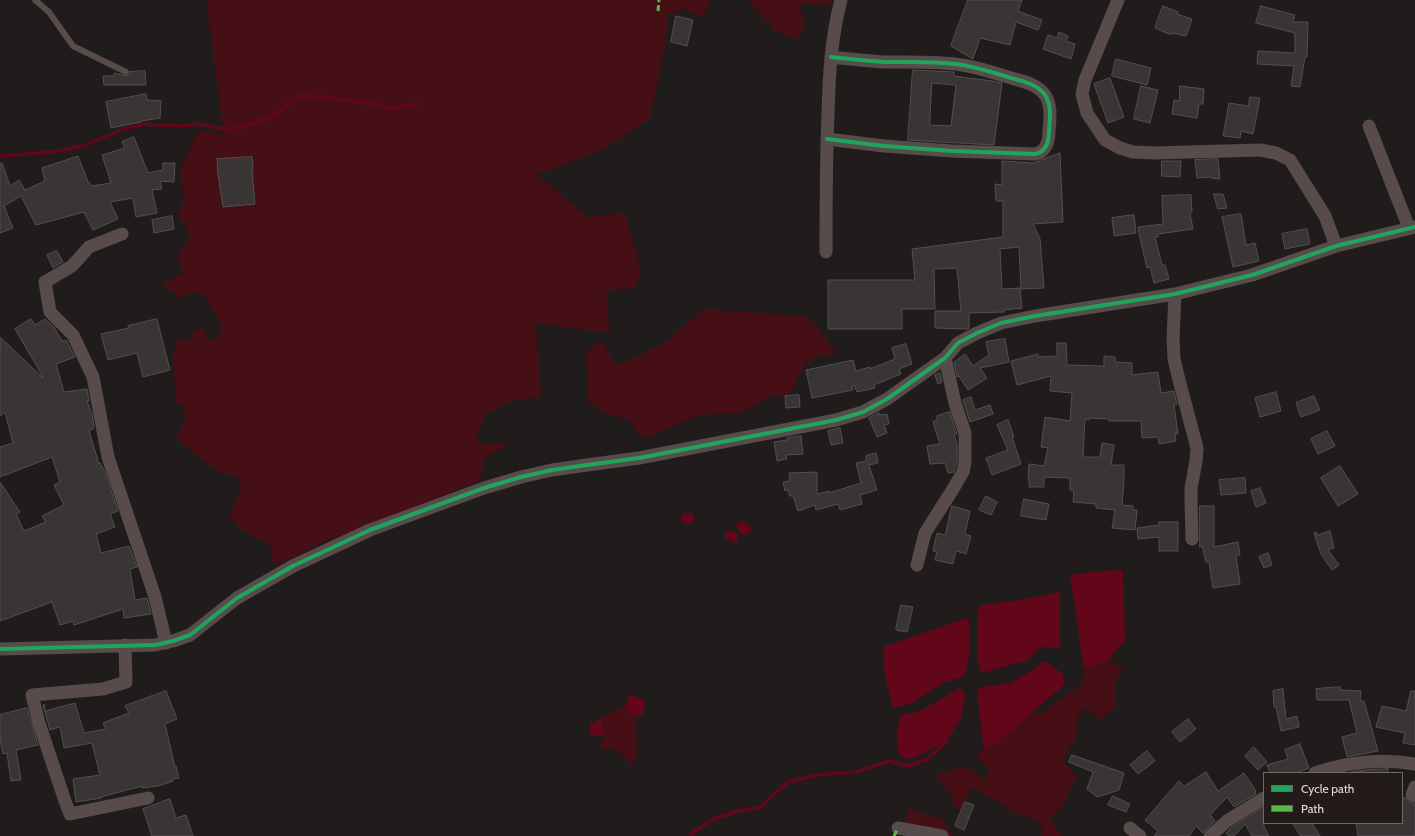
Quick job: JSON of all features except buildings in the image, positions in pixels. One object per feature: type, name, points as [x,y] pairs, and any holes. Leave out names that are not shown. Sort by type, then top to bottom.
[{"type":"street","points":[[826,252],[827,139],[831,57],[841,0]]},
{"type":"street","points":[[1118,0],[1085,80],[1082,94],[1087,113],[1105,140],[1120,148],[1133,152],[1189,153],[1227,150],[1260,150],[1276,153],[1290,160],[1297,170],[1325,216],[1336,246]]},
{"type":"street","points":[[827,139],[884,146],[952,151],[1035,154],[1040,153],[1045,149],[1049,140],[1050,126],[1050,114],[1045,96],[1030,84],[978,68],[956,64],[910,61],[885,62],[831,57]]},
{"type":"street","points":[[0,649],[155,645],[166,643],[190,635],[237,598],[293,566],[370,530],[436,505],[521,477],[587,465],[639,458],[842,418],[863,412],[887,399],[945,358],[958,343],[1001,323],[1035,316],[1175,294],[1252,275],[1336,246],[1412,227],[1369,126]]},
{"type":"street","points":[[122,234],[89,246],[72,266],[45,282],[50,312],[73,335],[93,377],[108,457],[155,597],[166,643]]},
{"type":"street","points":[[1175,294],[1173,339],[1174,359],[1197,448],[1191,501],[1192,539]]},
{"type":"street","points":[[917,565],[925,533],[959,477],[965,462],[965,433],[955,403],[945,358]]},
{"type":"street","points":[[125,645],[126,682],[103,689],[32,695],[39,723],[64,801],[70,814],[148,798]]},
{"type":"street","points":[[1318,772],[1345,764],[1375,761],[1415,764]]},
{"type":"street","points":[[1415,788],[1412,795],[1415,796]]},
{"type":"street","points":[[1210,836],[1227,821],[1263,799]]},
{"type":"street","points":[[898,828],[942,836]]},
{"type":"lane","points":[[35,0],[49,12],[73,46],[126,72]]},
{"type":"shaded area","points":[[206,0],[709,0],[707,11],[700,17],[685,8],[669,14],[665,45],[650,119],[600,151],[537,174],[587,217],[624,213],[641,269],[635,288],[606,291],[610,333],[536,323],[541,397],[512,401],[489,412],[477,430],[479,444],[510,444],[484,458],[480,481],[325,542],[274,566],[270,545],[242,530],[229,517],[241,490],[239,478],[217,471],[182,444],[176,436],[185,423],[183,404],[176,403],[173,354],[177,339],[188,340],[194,331],[200,328],[204,330],[206,339],[211,341],[220,335],[221,323],[203,293],[193,292],[181,299],[162,284],[183,274],[177,256],[190,238],[186,226],[177,214],[183,203],[182,168],[184,161],[199,130],[224,135]]},
{"type":"shaded area","points":[[748,0],[835,0],[835,2],[822,5],[799,3],[804,23],[798,40],[775,31]]},
{"type":"shaded area","points":[[703,309],[809,317],[837,353],[814,357],[804,365],[791,393],[769,397],[742,413],[698,415],[649,437],[638,435],[629,419],[609,415],[588,401],[586,352],[601,340],[616,366],[665,343]]},
{"type":"shaded area","points":[[682,513],[692,513],[694,519],[690,525],[680,521]]},
{"type":"shaded area","points":[[741,521],[745,521],[752,530],[744,536],[735,526]]},
{"type":"shaded area","points":[[730,530],[737,533],[738,539],[735,543],[725,538],[725,532]]},
{"type":"shaded area","points":[[1123,570],[1125,640],[1108,660],[1084,670],[1070,575]]},
{"type":"shaded area","points":[[1060,592],[1060,648],[1039,647],[1029,660],[981,673],[977,657],[978,610],[981,605],[1020,600]]},
{"type":"shaded area","points":[[966,618],[969,621],[970,653],[965,676],[943,683],[912,703],[893,709],[885,676],[883,647]]},
{"type":"shaded area","points":[[1108,660],[1124,669],[1116,679],[1116,707],[1100,720],[1086,708],[1078,715],[1075,740],[1062,760],[1077,777],[1060,810],[1050,817],[1061,836],[1041,836],[1042,823],[1017,813],[971,786],[963,811],[953,805],[952,795],[934,777],[950,769],[970,768],[986,782],[987,767],[976,756],[984,749],[997,743],[1032,713],[1040,714],[1082,684],[1084,670]]},
{"type":"shaded area","points":[[1044,661],[1062,673],[1065,684],[997,743],[984,749],[977,694],[980,687],[1011,683]]},
{"type":"shaded area","points":[[960,688],[965,693],[961,718],[947,741],[912,759],[901,757],[897,747],[897,731],[900,715],[918,712]]},
{"type":"shaded area","points":[[629,694],[643,700],[646,703],[643,714],[636,716],[627,711],[626,705]]},
{"type":"shaded area","points":[[626,705],[627,711],[636,716],[637,753],[632,767],[617,750],[601,749],[603,735],[602,717]]},
{"type":"shaded area","points":[[602,717],[603,735],[593,736],[589,733],[591,722],[594,723]]},
{"type":"shaded area","points":[[909,809],[943,820],[953,836],[907,836],[905,817]]},
{"type":"waterway","points":[[0,156],[53,152],[82,146],[127,128],[144,124],[182,126],[199,124],[223,129],[241,127],[272,116],[301,95],[364,102],[390,108],[418,105]]},
{"type":"waterway","points":[[691,834],[711,820],[737,811],[759,808],[788,782],[817,775],[856,772],[889,761],[908,766],[926,760],[947,741]]},
{"type":"marked path","points":[[658,11],[659,0]]},
{"type":"marked path","points":[[894,836],[898,828]]},
{"type":"cycle path","points":[[827,139],[884,146],[952,151],[1035,154],[1042,151],[1046,146],[1050,117],[1049,103],[1045,95],[1038,88],[1024,82],[983,70],[946,63],[865,61],[831,57]]},
{"type":"cycle path","points":[[0,649],[155,645],[173,641],[190,635],[237,598],[293,566],[370,530],[484,488],[552,470],[639,458],[836,420],[863,412],[887,399],[945,358],[958,343],[1001,323],[1035,316],[1175,294],[1252,275],[1336,246],[1415,227]]}]
